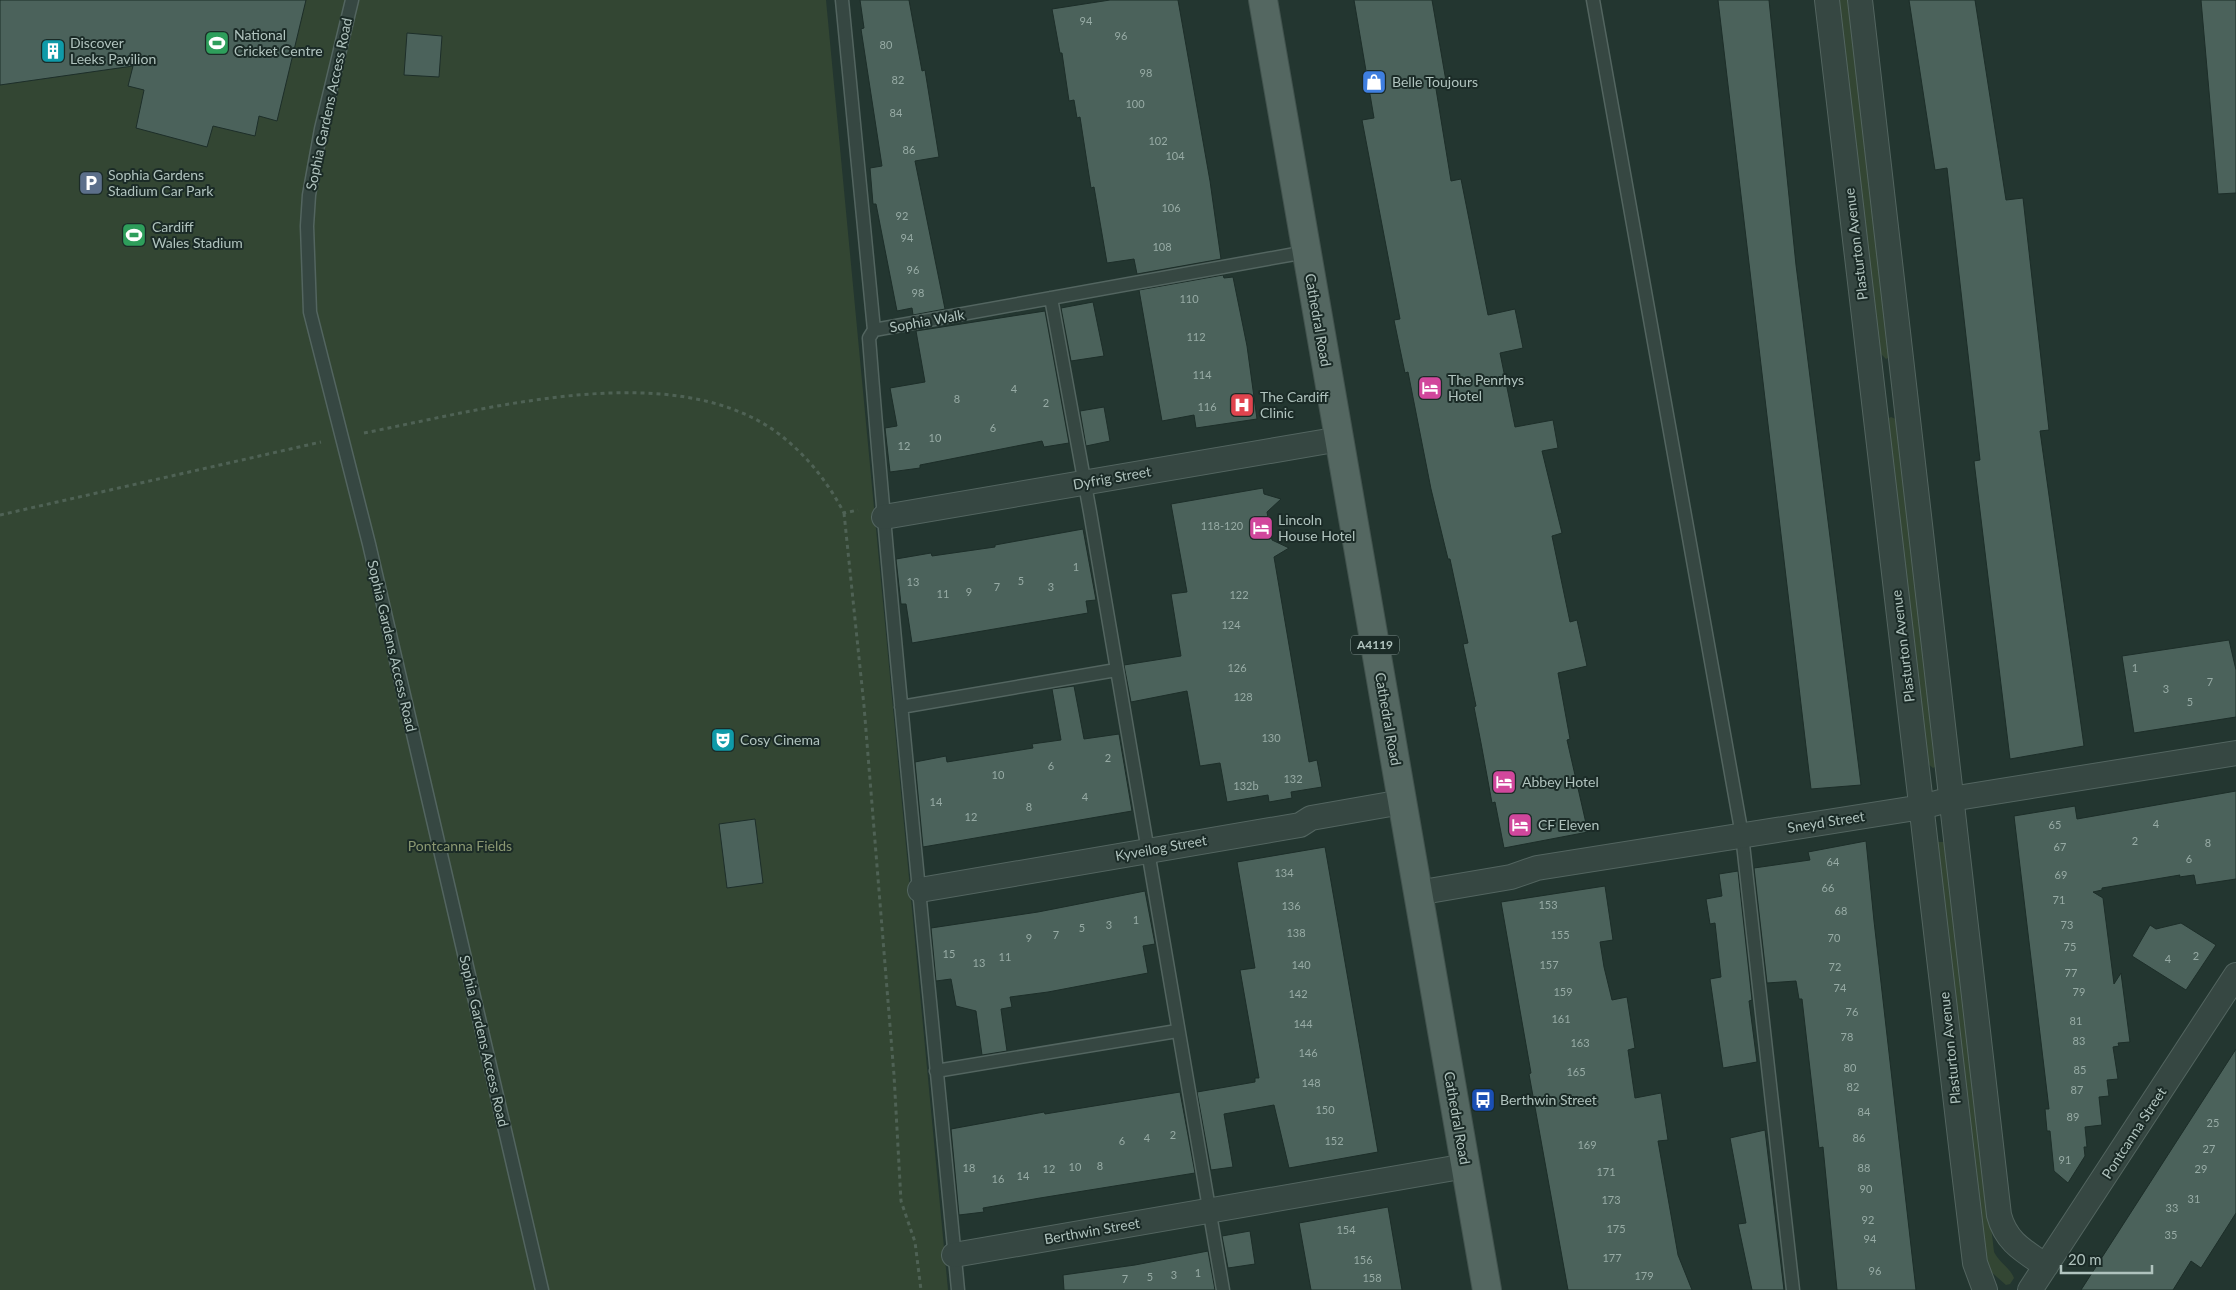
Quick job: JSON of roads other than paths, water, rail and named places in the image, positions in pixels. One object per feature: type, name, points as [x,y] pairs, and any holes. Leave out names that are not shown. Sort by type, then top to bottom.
[{"type":"main road","name":"Cathedral Road","points":[[1263,0],[1487,1290]]},
{"type":"street","name":"Plasturton Avenue","points":[[1827,0],[1974,1254],[1984,1290]]},
{"type":"street","points":[[1860,0],[1999,1215],[2006,1233],[2016,1246],[2046,1266]]},
{"type":"street","name":"Dyfrig Street","points":[[884,518],[1340,439]]},
{"type":"street","name":"Sneyd Street","points":[[1417,893],[1511,877],[1537,868],[1922,807],[1951,799],[2236,753]]},
{"type":"street","name":"Kyveilog Street","points":[[920,890],[1300,824],[1311,818],[1402,802]]},
{"type":"street","name":"Pontcanna Street","points":[[2030,1290],[2236,975]]},
{"type":"street","name":"Berthwin Street","points":[[954,1255],[1466,1166]]},
{"type":"lane","name":"Sophia Gardens Access Road","points":[[352,0],[321,129],[309,195],[307,226],[310,312],[342,438],[542,1290]]},
{"type":"lane","name":"Sophia Walk","points":[[842,0],[874,330],[1306,252]]},
{"type":"lane","points":[[1593,0],[1742,835],[1792,1290]]},
{"type":"lane","points":[[1050,298],[1084,483],[1223,1290]]},
{"type":"lane","points":[[874,330],[869,338],[884,518],[958,1290]]},
{"type":"lane","points":[[901,707],[1116,670]]},
{"type":"lane","points":[[936,1071],[1178,1031]]},
{"type":"place","name":"National Cricket Centre","points":[[217,43]]},
{"type":"place","name":"Discover Leeks Pavilion","points":[[53,51]]},
{"type":"place","name":"Belle Toujours","points":[[1374,82]]},
{"type":"place","name":"Sophia Gardens Stadium Car Park","points":[[91,183]]},
{"type":"place","name":"Cardiff Wales Stadium","points":[[134,235]]},
{"type":"place","name":"The Penrhys Hotel","points":[[1430,388]]},
{"type":"place","name":"The Cardiff Clinic","points":[[1242,405]]},
{"type":"place","name":"Lincoln House Hotel","points":[[1261,528]]},
{"type":"place","name":"Cosy Cinema","points":[[723,740]]},
{"type":"place","name":"Abbey Hotel","points":[[1504,782]]},
{"type":"place","name":"CF Eleven","points":[[1520,825]]},
{"type":"place","name":"Berthwin Street","points":[[1483,1100]]},
{"type":"park label","name":"Pontcanna Fields","points":[[460,846]]}]
